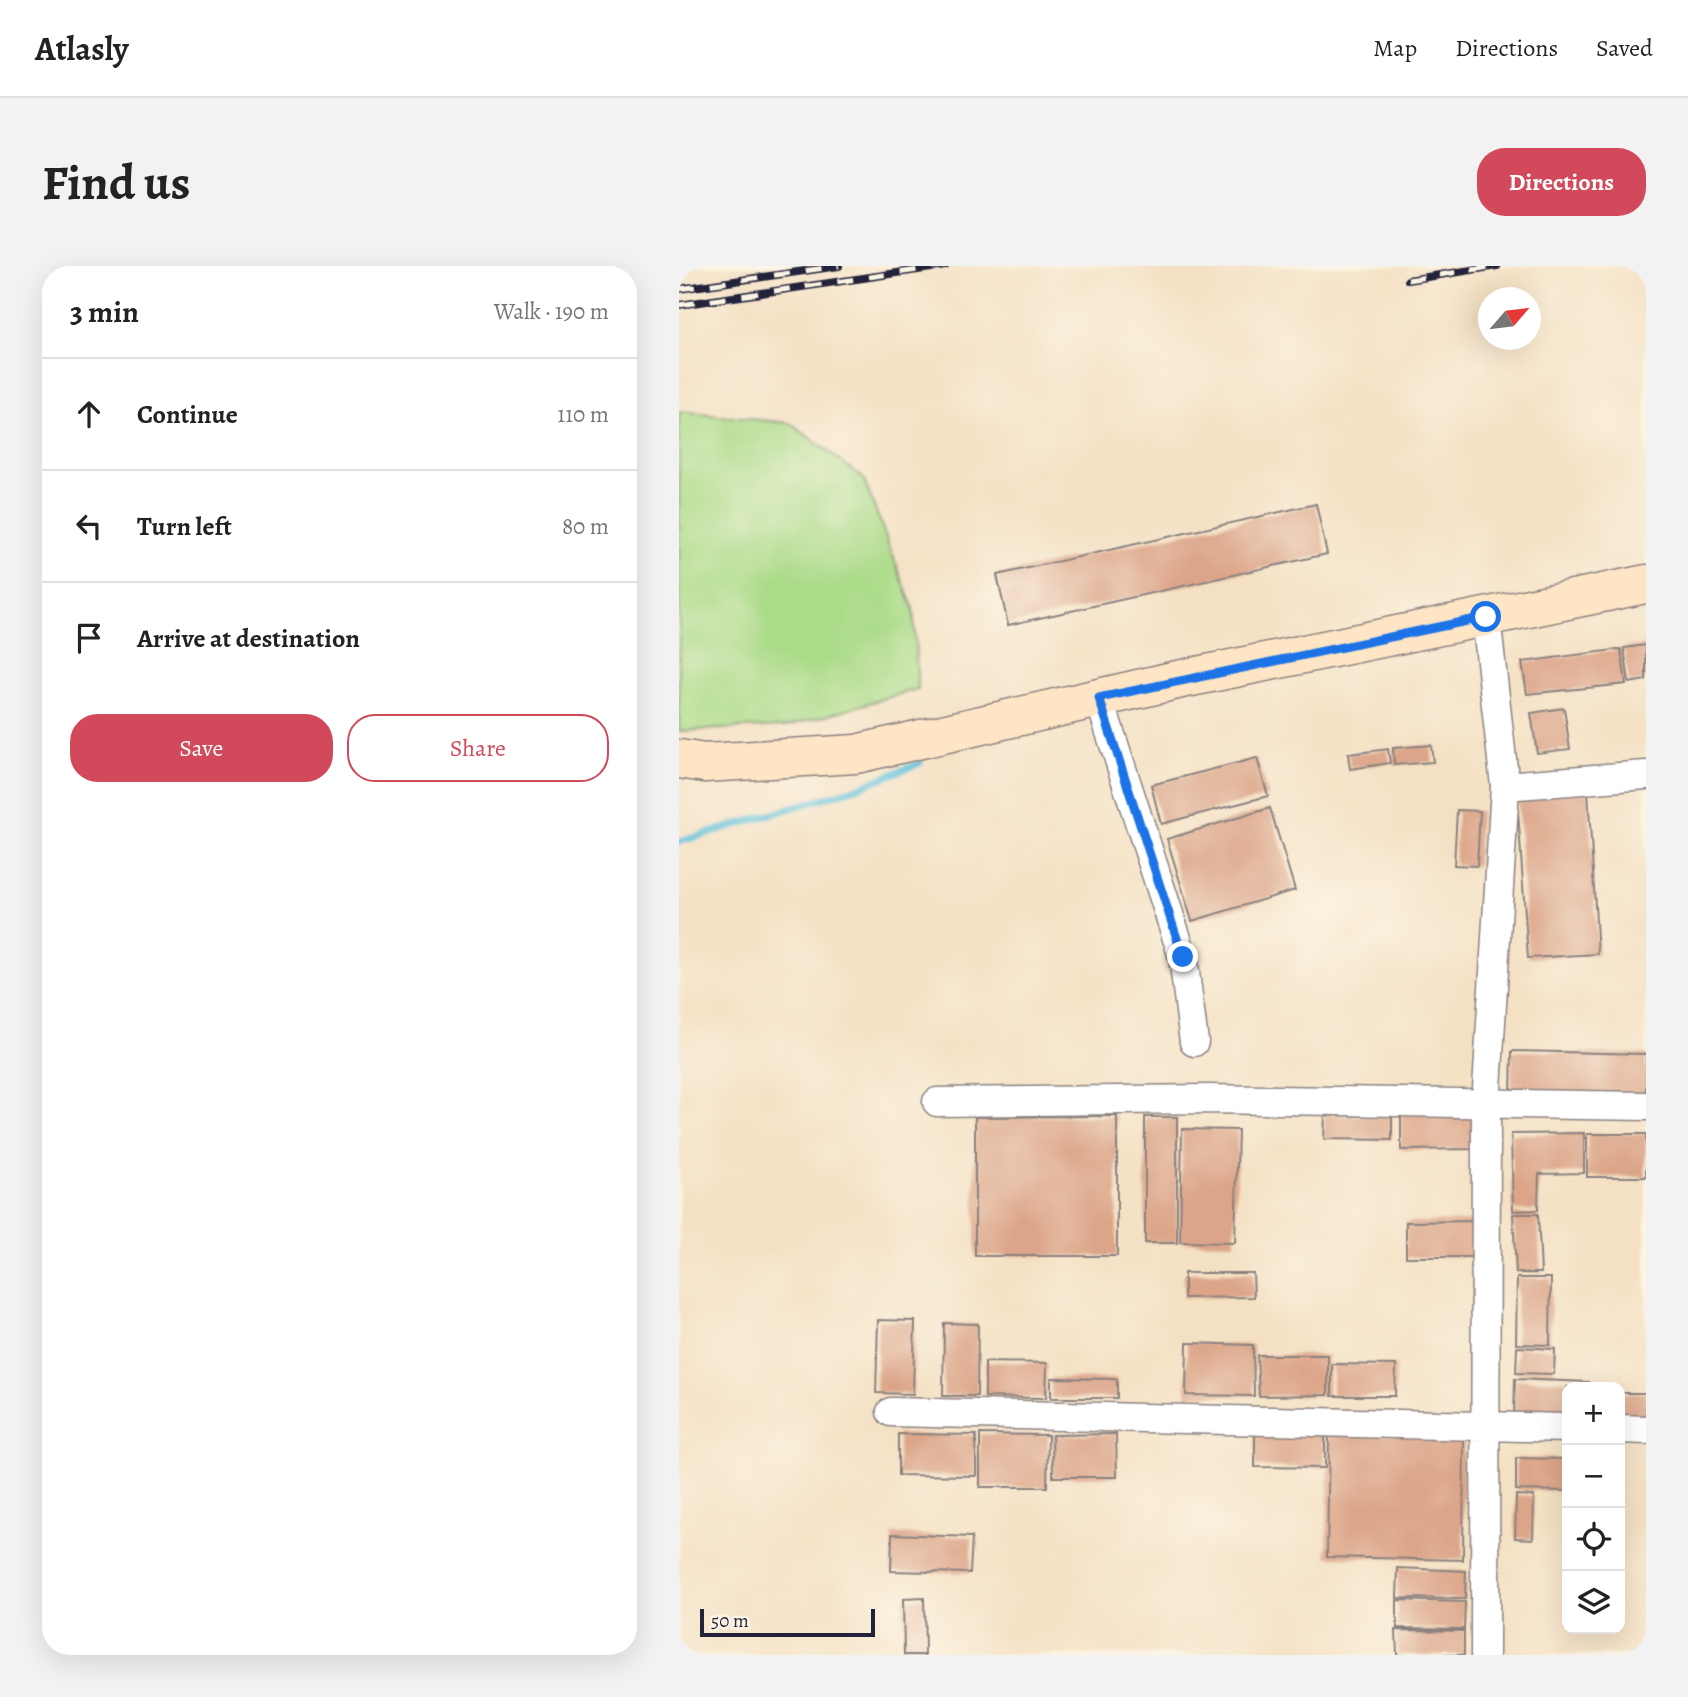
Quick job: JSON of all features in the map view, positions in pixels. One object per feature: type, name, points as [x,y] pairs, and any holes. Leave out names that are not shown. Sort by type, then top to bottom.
[{"type":"main road","points":[[679,760],[705,762],[856,754],[1099,698],[1646,584]]},
{"type":"street","points":[[1485,1655],[1486,1106],[1505,786],[1486,617]]},
{"type":"street","points":[[1099,698],[1183,957],[1194,1042]]},
{"type":"street","points":[[1505,786],[1646,775]]},
{"type":"street","points":[[937,1102],[1209,1099],[1486,1106],[1646,1106]]},
{"type":"street","points":[[891,1412],[1562,1428]]},
{"type":"street","points":[[1625,1429],[1646,1430]]},
{"type":"green space","points":[[679,412],[790,423],[863,478],[913,608],[918,689],[788,726],[679,731]]},
{"type":"building","points":[[1316,504],[1327,554],[1008,625],[997,575]]},
{"type":"building","points":[[1646,645],[1646,680],[1629,683],[1624,648]]},
{"type":"building","points":[[1621,649],[1626,684],[1527,694],[1522,662]]},
{"type":"building","points":[[1564,708],[1570,749],[1537,753],[1531,713]]},
{"type":"building","points":[[1431,745],[1433,762],[1394,765],[1393,748]]},
{"type":"building","points":[[1388,749],[1390,763],[1350,769],[1348,754]]},
{"type":"building","points":[[1257,758],[1268,796],[1161,824],[1151,785]]},
{"type":"building","points":[[1588,792],[1598,954],[1528,958],[1517,796]]},
{"type":"building","points":[[1270,808],[1295,890],[1192,921],[1167,839]]},
{"type":"building","points":[[1457,810],[1480,811],[1477,866],[1454,865]]},
{"type":"building","points":[[1512,1051],[1646,1054],[1646,1096],[1511,1094]]},
{"type":"building","points":[[1401,1113],[1478,1113],[1476,1149],[1401,1150]]},
{"type":"building","points":[[1325,1115],[1392,1116],[1392,1140],[1324,1139]]},
{"type":"building","points":[[1117,1116],[1117,1256],[975,1256],[975,1117]]},
{"type":"building","points":[[1145,1117],[1177,1117],[1177,1243],[1145,1243]]},
{"type":"building","points":[[1182,1129],[1238,1130],[1235,1243],[1180,1242]]},
{"type":"building","points":[[1584,1133],[1584,1173],[1539,1174],[1538,1210],[1513,1211],[1511,1134]]},
{"type":"building","points":[[1587,1134],[1646,1134],[1646,1177],[1587,1177]]},
{"type":"building","points":[[1513,1214],[1538,1214],[1541,1273],[1516,1273]]},
{"type":"building","points":[[1476,1221],[1476,1257],[1406,1257],[1406,1222]]},
{"type":"building","points":[[1184,1273],[1253,1273],[1254,1297],[1184,1298]]},
{"type":"building","points":[[1517,1278],[1551,1278],[1550,1345],[1516,1344]]},
{"type":"building","points":[[878,1320],[915,1321],[913,1394],[876,1393]]},
{"type":"building","points":[[944,1323],[978,1324],[977,1396],[943,1396]]},
{"type":"building","points":[[1187,1343],[1253,1345],[1254,1396],[1186,1395]]},
{"type":"building","points":[[1517,1347],[1555,1349],[1554,1374],[1516,1373]]},
{"type":"building","points":[[1257,1355],[1328,1355],[1328,1395],[1259,1396]]},
{"type":"building","points":[[985,1362],[1047,1363],[1046,1398],[985,1397]]},
{"type":"building","points":[[1332,1364],[1396,1365],[1395,1396],[1332,1396]]},
{"type":"building","points":[[1051,1378],[1117,1379],[1117,1398],[1051,1398]]},
{"type":"building","points":[[1515,1379],[1589,1382],[1562,1382],[1562,1417],[1514,1416]]},
{"type":"building","points":[[1625,1393],[1646,1393],[1646,1418],[1625,1417]]},
{"type":"building","points":[[1255,1432],[1325,1434],[1325,1468],[1255,1467]]},
{"type":"building","points":[[898,1434],[976,1435],[976,1476],[898,1475]]},
{"type":"building","points":[[980,1434],[1048,1435],[1047,1487],[980,1487]]},
{"type":"building","points":[[1116,1434],[1117,1477],[1053,1477],[1052,1435]]},
{"type":"building","points":[[1329,1434],[1464,1436],[1463,1560],[1327,1557]]},
{"type":"building","points":[[1516,1458],[1562,1459],[1562,1491],[1516,1490]]},
{"type":"building","points":[[1516,1495],[1534,1496],[1533,1539],[1515,1538]]},
{"type":"building","points":[[892,1534],[972,1537],[970,1573],[891,1571]]},
{"type":"building","points":[[1398,1568],[1466,1571],[1465,1599],[1397,1598]]},
{"type":"building","points":[[924,1598],[925,1655],[904,1655],[903,1599]]},
{"type":"building","points":[[1397,1600],[1465,1602],[1464,1629],[1397,1628]]},
{"type":"building","points":[[1396,1630],[1464,1631],[1464,1655],[1397,1655]]},
{"type":"waterway","points":[[679,842],[854,789],[920,763]]},
{"type":"railway","points":[[679,289],[839,266]]},
{"type":"railway","points":[[679,305],[945,266]]},
{"type":"railway","points":[[1408,280],[1497,266]]},
{"type":"route","points":[[1183,957],[1099,698],[1486,617]]}]
